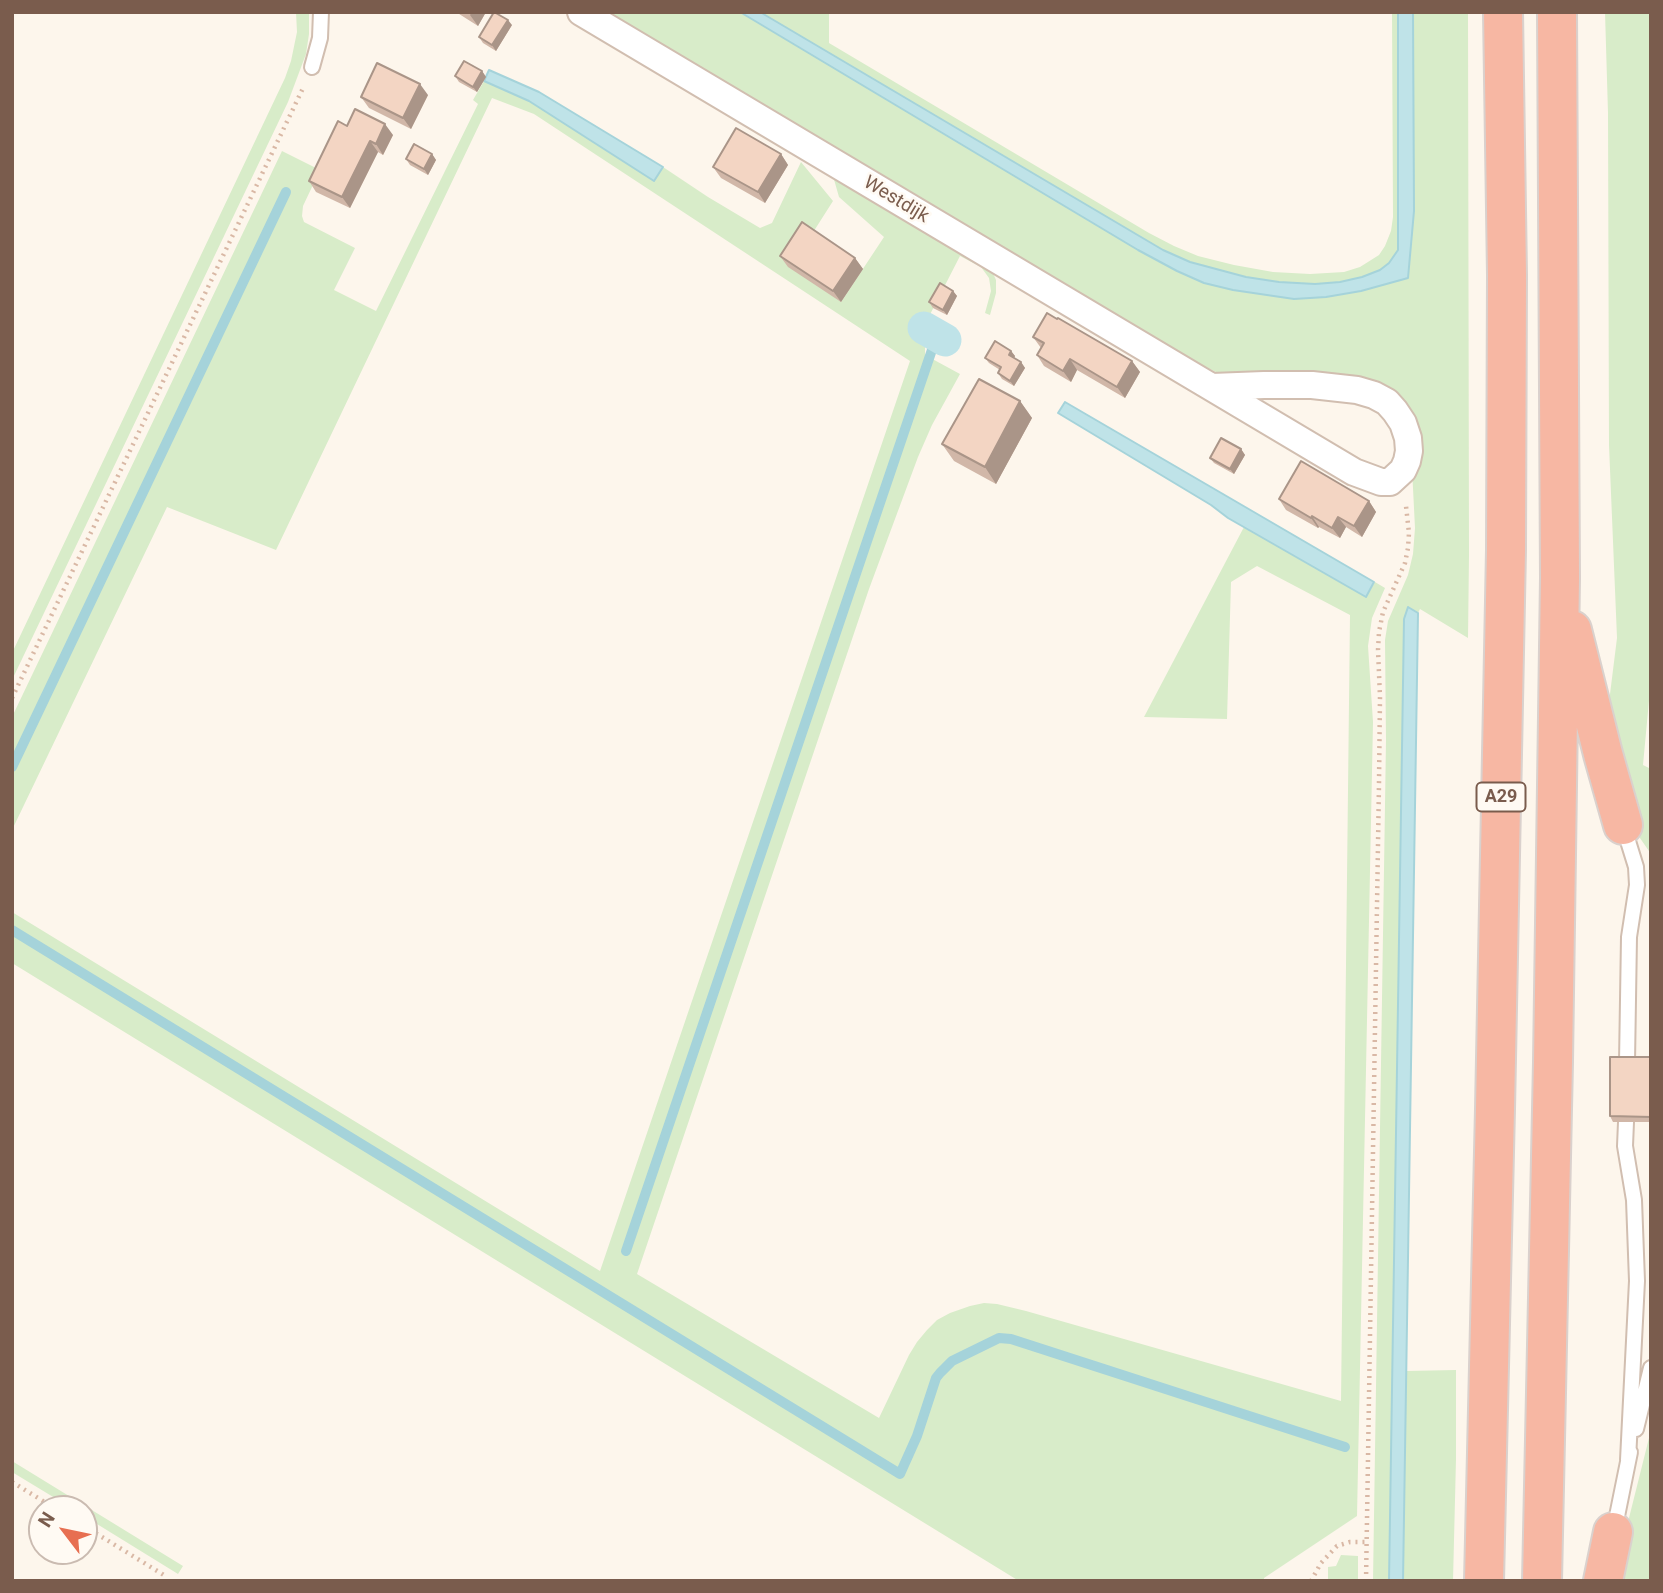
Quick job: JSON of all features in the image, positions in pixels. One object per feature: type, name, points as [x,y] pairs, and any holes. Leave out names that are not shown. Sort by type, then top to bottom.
[{"type":"highway","name":"A29","points":[[1484,1581],[1506,537],[1507,275],[1503,12]]},
{"type":"highway","points":[[1542,1581],[1560,578],[1557,12]]},
{"type":"highway","points":[[1560,578],[1602,754],[1623,825]]},
{"type":"highway","points":[[1603,1581],[1613,1532]]},
{"type":"street","name":"Westdijk","points":[[581,12],[1354,472],[1381,482],[1390,482]]},
{"type":"street","points":[[1212,387],[1312,385],[1357,390],[1374,395],[1387,402],[1395,411],[1408,438],[1407,461],[1403,470],[1390,482]]},
{"type":"lane","points":[[312,67],[320,38],[321,12]]},
{"type":"lane","points":[[1623,825],[1636,867],[1637,885],[1629,937],[1627,1062]]},
{"type":"lane","points":[[1636,867],[1651,883]]},
{"type":"lane","points":[[1626,1122],[1625,1146],[1634,1200],[1637,1281],[1628,1460]]},
{"type":"lane","points":[[1613,1532],[1651,1368]]},
{"type":"path","points":[[12,698],[312,67]]},
{"type":"path","points":[[1366,1581],[1379,824],[1379,632],[1383,612],[1405,563],[1409,533],[1406,505],[1399,491],[1390,482]]},
{"type":"path","points":[[12,1482],[33,1495]]},
{"type":"path","points":[[98,1535],[166,1577]]},
{"type":"path","points":[[1311,1581],[1321,1563],[1337,1546],[1350,1542],[1367,1542]]},
{"type":"green space","points":[[296,12],[309,12],[309,34],[306,54],[288,102],[12,680],[12,653],[285,78],[297,32]]},
{"type":"green space","points":[[595,12],[740,12],[1138,250],[1204,283],[1294,299],[1361,291],[1408,277],[1414,211],[1413,12],[1468,12],[1468,638],[1420,609],[1418,613],[1408,607],[1404,619],[1389,1581],[1373,1581],[1386,740],[1385,640],[1388,621],[1408,575],[1413,554],[1415,528],[1410,429],[1360,379],[1321,373],[1234,376],[1199,364]]},
{"type":"green space","points":[[760,12],[829,12],[829,43],[1174,246],[1198,256],[1234,265],[1273,272],[1310,274],[1344,272],[1360,267],[1379,255],[1391,231],[1392,12],[1398,12],[1398,250],[1380,270],[1340,282],[1315,284],[1246,277],[1190,262],[1144,240]]},
{"type":"green space","points":[[1605,12],[1651,12],[1651,679],[1643,765],[1651,769],[1651,854],[1633,828],[1608,710],[1617,638],[1609,445]]},
{"type":"green space","points":[[484,81],[529,101],[653,180],[663,167],[760,228],[772,223],[801,162],[833,201],[812,234],[841,302],[884,237],[839,197],[833,176],[992,271],[996,280],[996,293],[990,315],[985,313],[991,291],[989,278],[981,267],[960,256],[920,334],[925,339],[925,355],[960,374],[918,457],[869,589],[637,1274],[879,1418],[909,1355],[927,1330],[950,1313],[984,1303],[1026,1311],[1341,1401],[1350,615],[1257,566],[1231,582],[1227,719],[1144,717],[1244,527],[1366,596],[1375,582],[1385,588],[1372,618],[1368,646],[1373,722],[1357,1516],[1264,1578],[1264,1581],[1019,1581],[12,963],[12,912],[600,1271],[910,361],[534,114],[492,98],[276,550],[167,507],[12,830],[12,717],[282,151],[320,170],[303,206],[304,222],[355,248],[334,290],[376,311],[478,104],[473,100]]},
{"type":"green space","points":[[1456,1370],[1453,1581],[1403,1581],[1406,1371]]},
{"type":"green space","points":[[1651,1430],[1651,1581],[1614,1581],[1617,1566]]},
{"type":"green space","points":[[12,1461],[67,1495],[50,1495],[12,1472]]},
{"type":"green space","points":[[98,1514],[183,1566],[178,1574],[98,1525]]},
{"type":"green space","points":[[1341,1555],[1358,1556],[1358,1581],[1328,1581],[1328,1567],[1336,1566]]},
{"type":"water","points":[[740,12],[760,12],[1163,250],[1190,262],[1246,277],[1315,284],[1340,282],[1380,270],[1398,250],[1398,12],[1413,12],[1414,211],[1408,278],[1361,291],[1294,299],[1204,283],[1138,250]]},
{"type":"water","points":[[489,70],[539,92],[663,167],[654,181],[529,101],[484,81]]},
{"type":"water","points":[[1065,402],[1374,582],[1366,597],[1228,518],[1211,505],[1058,413]]},
{"type":"water","points":[[1408,607],[1418,613],[1403,1581],[1389,1581],[1404,619]]},
{"type":"building","points":[[494,12],[508,20],[492,45],[479,37]]},
{"type":"building","points":[[464,61],[482,71],[473,87],[455,76]]},
{"type":"building","points":[[377,63],[420,84],[403,118],[361,97]]},
{"type":"building","points":[[355,109],[385,124],[376,144],[370,141],[342,197],[309,181],[338,121],[347,126]]},
{"type":"building","points":[[736,128],[781,154],[758,192],[713,167]]},
{"type":"building","points":[[414,144],[432,154],[424,169],[406,159]]},
{"type":"building","points":[[802,222],[855,258],[833,291],[780,256]]},
{"type":"building","points":[[940,283],[953,291],[943,310],[929,302]]},
{"type":"building","points":[[1047,313],[1132,361],[1117,387],[1070,359],[1063,371],[1037,355],[1044,343],[1033,337]]},
{"type":"building","points":[[995,341],[1011,351],[1009,355],[1021,362],[1010,381],[998,373],[1001,367],[985,358]]},
{"type":"building","points":[[979,379],[1020,401],[985,467],[942,444]]},
{"type":"building","points":[[1221,438],[1241,449],[1230,469],[1210,458]]},
{"type":"building","points":[[1301,461],[1369,501],[1354,526],[1338,517],[1332,528],[1279,499]]},
{"type":"building","points":[[1610,1057],[1651,1057],[1651,1117],[1610,1116]]},
{"type":"waterway","points":[[12,767],[286,192]]},
{"type":"waterway","points":[[924,328],[945,340]]},
{"type":"waterway","points":[[626,1251],[937,335]]},
{"type":"waterway","points":[[12,930],[900,1474],[917,1436],[936,1378],[952,1361],[999,1338],[1011,1339],[1345,1447]]}]
